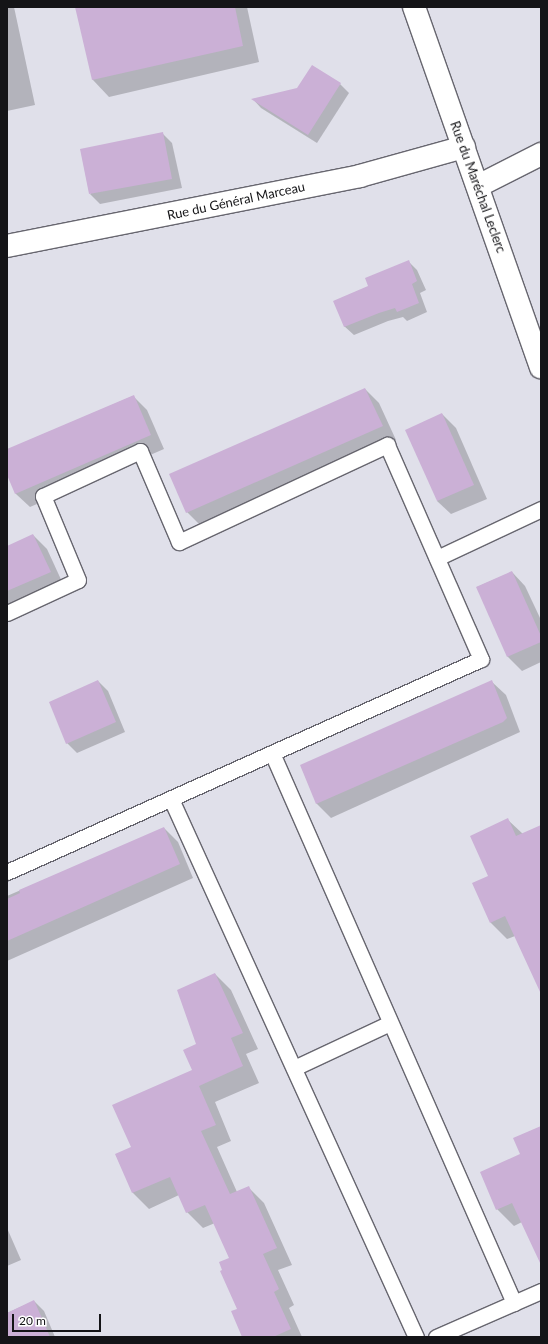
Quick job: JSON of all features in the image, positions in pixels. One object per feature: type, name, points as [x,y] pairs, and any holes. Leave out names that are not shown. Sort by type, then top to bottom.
[{"type":"street","name":"Rue du Maréchal Leclerc","points":[[414,7],[541,366]]},
{"type":"street","name":"Rue du Général Marceau","points":[[7,246],[360,176],[464,146]]},
{"type":"street","points":[[478,186],[541,154]]},
{"type":"lane","points":[[7,613],[78,580],[43,496],[140,450],[179,542],[387,445],[481,659],[7,872]]},
{"type":"lane","points":[[437,558],[541,509]]},
{"type":"lane","points":[[272,753],[514,1303]]},
{"type":"lane","points":[[171,799],[416,1337]]},
{"type":"lane","points":[[294,1068],[390,1023]]},
{"type":"lane","points":[[436,1337],[541,1291]]},
{"type":"building","points":[[75,7],[235,7],[243,46],[92,80]]},
{"type":"building","points":[[312,65],[341,83],[308,135],[251,99],[297,88]]},
{"type":"building","points":[[163,132],[172,179],[89,194],[80,149]]},
{"type":"building","points":[[409,260],[417,281],[412,284],[419,303],[397,312],[395,308],[379,313],[344,327],[333,301],[368,286],[365,278]]},
{"type":"building","points":[[365,388],[383,426],[186,513],[169,474]]},
{"type":"building","points":[[134,395],[151,435],[15,494],[7,475],[7,449]]},
{"type":"building","points":[[442,413],[474,485],[437,501],[405,430]]},
{"type":"building","points":[[33,534],[51,572],[7,591],[7,546]]},
{"type":"building","points":[[512,571],[541,636],[541,642],[507,657],[476,587]]},
{"type":"building","points":[[98,680],[116,722],[66,744],[49,702]]},
{"type":"building","points":[[492,680],[507,718],[503,722],[316,804],[300,765]]},
{"type":"building","points":[[508,818],[516,836],[541,825],[541,994],[505,916],[490,923],[472,883],[488,876],[470,836]]},
{"type":"building","points":[[164,827],[180,864],[7,941],[7,899],[20,893],[19,890]]},
{"type":"building","points":[[215,973],[243,1033],[231,1038],[243,1066],[199,1086],[216,1125],[201,1131],[230,1194],[249,1186],[277,1248],[263,1254],[279,1289],[274,1292],[291,1329],[273,1337],[242,1337],[231,1311],[237,1309],[220,1271],[222,1270],[219,1262],[229,1258],[205,1205],[186,1213],[170,1177],[132,1193],[115,1154],[131,1147],[112,1105],[192,1070],[183,1050],[196,1044],[177,990]]},
{"type":"building","points":[[541,1126],[541,1265],[512,1203],[496,1210],[480,1172],[520,1154],[513,1138]]},
{"type":"building","points":[[34,1300],[50,1337],[7,1337],[7,1313]]}]
